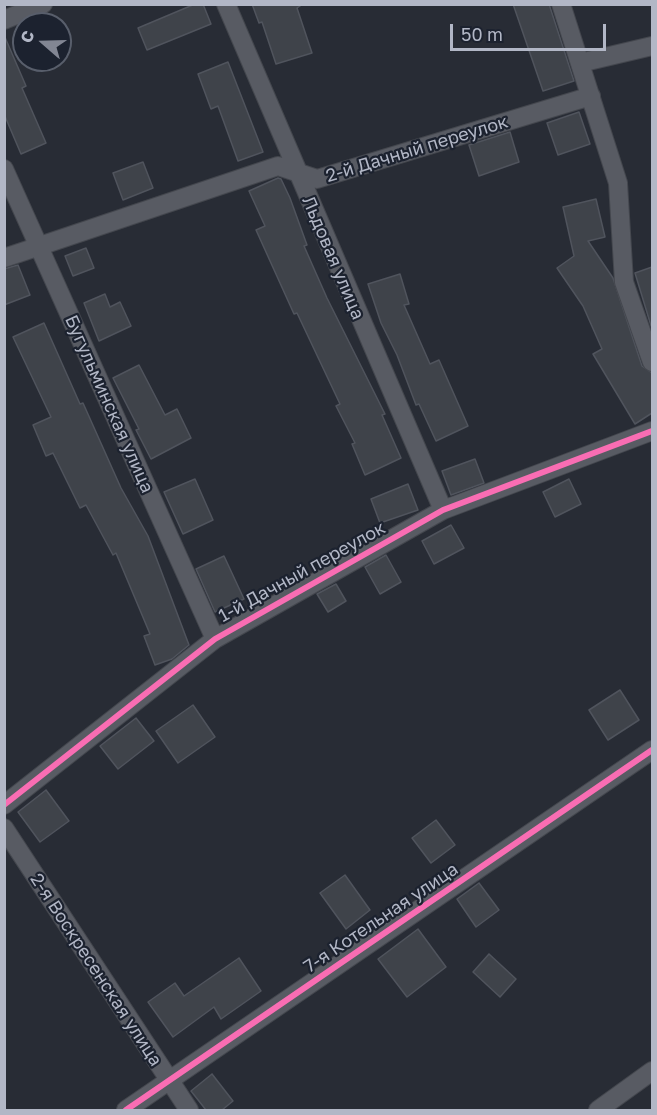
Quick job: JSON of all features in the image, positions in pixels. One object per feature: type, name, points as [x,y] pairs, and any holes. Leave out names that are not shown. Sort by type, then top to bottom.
[{"type":"street","points":[[4,20],[43,4]]},
{"type":"street","name":"Льдовая улица","points":[[226,4],[443,510]]},
{"type":"street","points":[[561,4],[618,183],[624,282],[652,362]]},
{"type":"street","points":[[580,63],[652,46]]},
{"type":"street","name":"2-й Дачный переулок","points":[[4,258],[278,166],[318,179],[591,96]]},
{"type":"street","name":"Бугульминская улица","points":[[4,169],[215,639]]},
{"type":"street","name":"1-й Дачный переулок","points":[[4,805],[215,639],[443,510],[652,431]]},
{"type":"street","name":"7-я Котельная улица","points":[[126,1110],[652,750]]},
{"type":"street","name":"2-я Воскресенская улица","points":[[4,828],[189,1110]]},
{"type":"street","points":[[598,1110],[652,1071]]},
{"type":"building","points":[[195,4],[203,4],[211,24],[147,50],[138,28]]},
{"type":"building","points":[[252,4],[303,4],[297,8],[312,53],[276,64],[262,22],[259,23]]},
{"type":"building","points":[[513,4],[549,4],[574,81],[543,91]]},
{"type":"building","points":[[4,35],[12,54],[12,72],[20,72],[26,86],[22,88],[46,143],[21,154],[4,114]]},
{"type":"building","points":[[228,62],[263,152],[238,161],[218,106],[211,109],[198,74]]},
{"type":"building","points":[[579,112],[590,144],[558,155],[547,123]]},
{"type":"building","points":[[510,132],[519,162],[479,176],[469,145]]},
{"type":"building","points":[[143,162],[153,188],[123,200],[113,173]]},
{"type":"building","points":[[278,178],[281,179],[290,198],[307,245],[304,246],[327,298],[385,414],[382,415],[401,458],[365,475],[352,444],[355,443],[336,406],[340,404],[297,313],[294,314],[256,230],[265,226],[249,191]]},
{"type":"building","points":[[596,199],[605,237],[588,241],[613,278],[642,366],[652,373],[652,413],[635,424],[593,354],[602,349],[583,306],[557,268],[574,256],[563,207]]},
{"type":"building","points":[[86,248],[94,268],[73,276],[65,256]]},
{"type":"building","points":[[18,265],[30,295],[4,305],[4,269]]},
{"type":"building","points":[[652,267],[652,329],[635,273]]},
{"type":"building","points":[[400,274],[409,304],[404,305],[430,364],[439,360],[468,426],[436,441],[419,404],[416,405],[397,355],[381,323],[368,284]]},
{"type":"building","points":[[105,294],[110,307],[120,302],[131,326],[99,341],[84,303]]},
{"type":"building","points":[[44,323],[121,488],[148,536],[189,645],[172,659],[155,665],[144,636],[150,634],[116,553],[113,555],[86,505],[80,508],[53,453],[46,456],[33,425],[51,417],[13,337]]},
{"type":"building","points":[[139,365],[165,415],[177,409],[191,438],[151,459],[136,430],[139,429],[113,378]]},
{"type":"building","points":[[475,459],[484,483],[451,495],[442,471]]},
{"type":"building","points":[[195,479],[213,520],[183,534],[164,492]]},
{"type":"building","points":[[569,479],[581,504],[555,517],[543,492]]},
{"type":"building","points":[[408,484],[418,510],[380,523],[371,499]]},
{"type":"building","points":[[451,525],[464,548],[434,564],[422,541]]},
{"type":"building","points":[[386,555],[401,582],[380,594],[365,567]]},
{"type":"building","points":[[224,556],[244,599],[215,612],[196,569]]},
{"type":"building","points":[[336,584],[346,601],[328,612],[317,594]]},
{"type":"building","points":[[620,690],[639,720],[608,740],[589,710]]},
{"type":"building","points":[[193,705],[215,737],[178,763],[156,731]]},
{"type":"building","points":[[136,718],[154,741],[118,769],[100,746]]},
{"type":"building","points":[[46,790],[69,821],[40,842],[18,812]]},
{"type":"building","points":[[436,820],[455,845],[431,863],[412,838]]},
{"type":"building","points":[[345,875],[370,910],[346,929],[320,893]]},
{"type":"building","points":[[479,883],[499,910],[476,927],[457,899]]},
{"type":"building","points":[[418,929],[446,967],[407,997],[378,959]]},
{"type":"building","points":[[489,954],[516,979],[500,997],[473,972]]},
{"type":"building","points":[[239,958],[261,991],[221,1019],[214,1007],[173,1037],[148,1002],[175,983],[184,996]]},
{"type":"building","points":[[212,1074],[233,1101],[222,1110],[206,1110],[191,1091]]},
{"type":"cycle path","points":[[4,805],[215,639],[443,510],[652,431]]},
{"type":"cycle path","points":[[126,1110],[652,750]]}]
